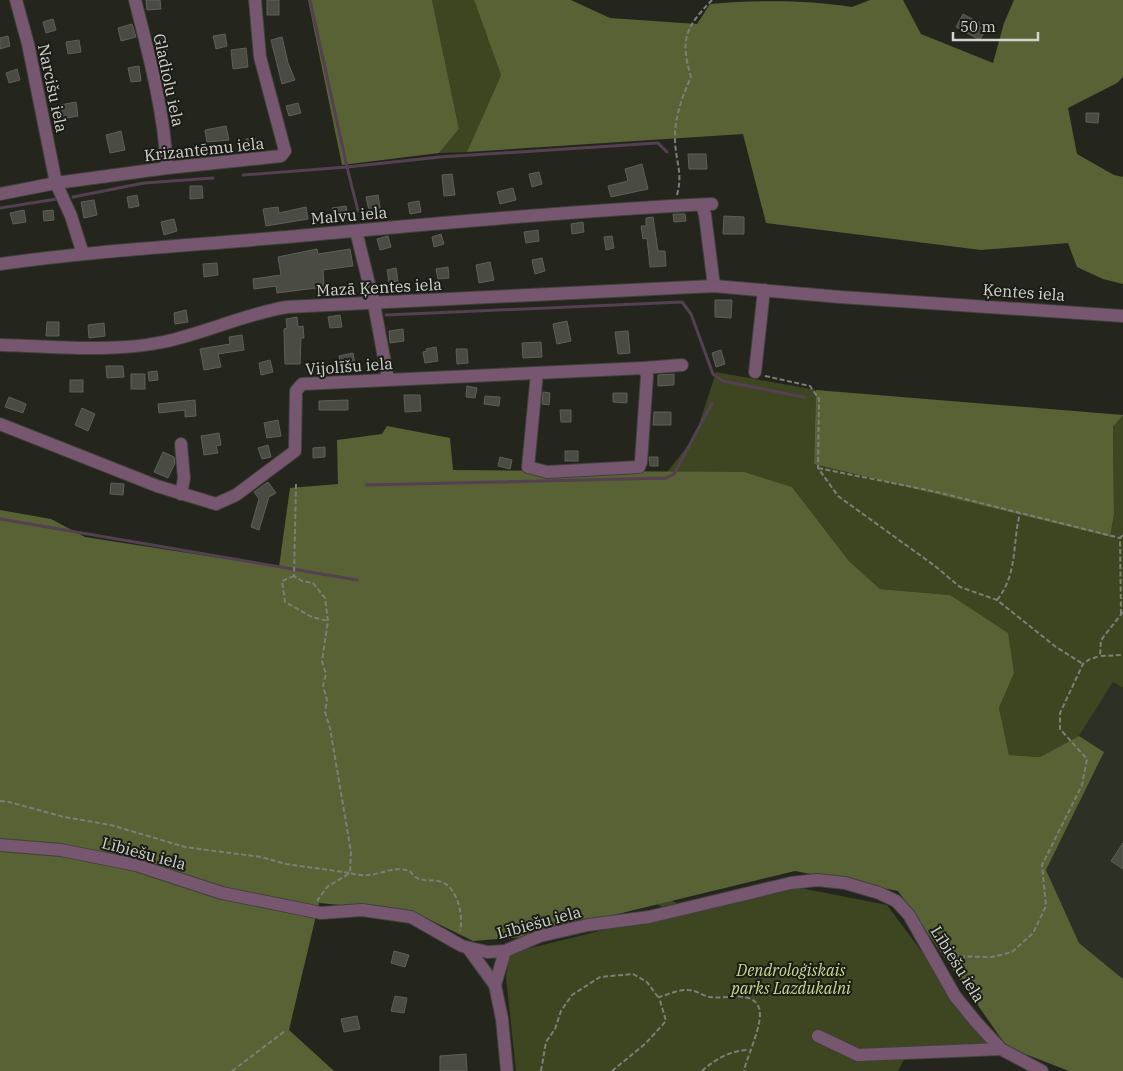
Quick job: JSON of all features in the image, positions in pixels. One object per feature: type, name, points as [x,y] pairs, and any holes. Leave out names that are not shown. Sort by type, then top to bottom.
[{"type":"street","name":"Narcišu iela","points":[[16,0],[28,44],[56,183],[71,216],[83,254]]},
{"type":"street","name":"Gladiolu iela","points":[[135,0],[157,98],[166,147],[167,168]]},
{"type":"street","name":"Krizantēmu iela","points":[[0,194],[56,183],[167,168],[274,159],[281,156],[285,151],[260,57],[255,0]]},
{"type":"street","name":"Malvu iela","points":[[0,264],[83,254],[356,231],[675,205],[707,205],[705,215],[714,286]]},
{"type":"street","points":[[356,231],[374,304],[388,379]]},
{"type":"street","name":"Mazā Ķentes iela","points":[[0,346],[81,348],[144,345],[208,330],[271,309],[714,286],[764,290]]},
{"type":"street","points":[[756,372],[764,290]]},
{"type":"street","name":"Ķentes iela","points":[[764,290],[840,298],[923,301],[1123,316]]},
{"type":"street","name":"Vijolīšu iela","points":[[0,424],[181,494],[216,504],[226,500],[295,451],[296,391],[299,385],[682,365]]},
{"type":"street","points":[[537,373],[528,467],[547,472],[639,467],[641,462],[647,376],[644,368]]},
{"type":"street","points":[[181,444],[184,478],[181,494]]},
{"type":"street","name":"Lībiešu iela","points":[[0,845],[61,850],[136,865],[222,893],[321,913],[362,910],[411,917],[454,942],[468,948],[487,952],[505,951],[540,936],[588,925],[650,917],[791,883],[817,880],[845,883],[879,893],[896,901],[909,915],[955,996],[1001,1049],[1042,1071]]},
{"type":"street","points":[[468,948],[495,985],[502,1019],[507,1071]]},
{"type":"street","points":[[495,985],[505,951]]},
{"type":"street","points":[[818,1036],[858,1054],[1001,1049]]},
{"type":"path","points":[[675,205],[681,180],[675,140],[680,100],[691,77],[684,53],[688,29],[712,0]]},
{"type":"path","points":[[756,372],[765,377],[810,386],[819,399],[818,468],[838,496],[935,566],[960,587],[997,600],[1056,647],[1083,664]]},
{"type":"path","points":[[818,468],[937,492],[1120,538],[1123,536]]},
{"type":"path","points":[[296,484],[294,574],[302,581],[313,583],[325,598],[328,620],[322,662],[326,674],[322,686],[327,700],[325,712],[330,728],[351,852],[350,873]]},
{"type":"path","points":[[997,600],[1007,588],[1014,567],[1012,557],[1020,513]]},
{"type":"path","points":[[1100,656],[1101,640],[1122,613],[1120,538]]},
{"type":"path","points":[[294,574],[282,581],[285,602],[312,617],[328,620]]},
{"type":"path","points":[[930,955],[992,957],[1012,952],[1033,933],[1046,906],[1042,865],[1072,808],[1086,773],[1087,759],[1060,729],[1060,713],[1083,664],[1090,659],[1100,656],[1123,655]]},
{"type":"path","points":[[0,802],[9,802],[64,817],[111,825],[185,847],[262,857],[286,864],[350,873],[364,877],[401,868],[410,871],[415,878],[424,881],[439,881],[448,887],[456,898],[462,922],[454,942]]},
{"type":"path","points":[[310,911],[327,887],[350,873]]},
{"type":"path","points":[[540,1071],[546,1042],[555,1029],[561,1011],[572,995],[600,977],[633,974],[646,982],[659,997],[666,1021],[646,1043],[612,1071]]},
{"type":"path","points":[[659,997],[689,990],[710,998],[732,997],[752,1000],[760,1010],[760,1018],[744,1071]]},
{"type":"path","points":[[232,1071],[286,1031]]},
{"type":"path","points":[[702,1071],[712,1061],[740,1050],[749,1050]]},
{"type":"shaded area","points":[[1113,682],[1123,688],[1123,979],[1079,943],[1046,870],[1104,752],[1079,736]]},
{"type":"green space","points":[[308,0],[432,0],[459,129],[439,153],[342,165]]},
{"type":"green space","points":[[432,0],[474,0],[501,75],[467,152],[439,153],[459,129]]},
{"type":"green space","points":[[474,0],[571,0],[610,18],[697,24],[710,4],[782,1],[852,7],[870,0],[903,0],[921,34],[993,63],[1004,23],[1014,0],[1123,0],[1123,77],[1117,83],[1068,108],[1077,154],[1114,175],[1123,177],[1123,284],[1103,279],[1077,267],[1068,243],[981,250],[766,223],[743,134],[467,152],[501,75]]},
{"type":"green space","points":[[716,372],[816,390],[814,464],[1110,537],[1114,515],[1113,427],[1123,415],[1123,688],[1113,682],[1079,736],[1040,757],[1009,755],[999,708],[1014,673],[950,595],[880,589],[849,561],[792,487],[667,472],[695,437]]},
{"type":"green space","points":[[816,390],[1123,415],[1113,427],[1114,515],[1110,537],[814,464]]},
{"type":"green space","points":[[387,426],[450,438],[453,470],[744,472],[792,487],[849,561],[880,589],[950,595],[1008,633],[1014,673],[999,708],[1009,755],[1040,757],[1079,736],[1104,752],[1046,870],[1079,943],[1123,979],[1123,1071],[1069,1071],[1007,1047],[898,891],[795,871],[523,937],[473,941],[414,912],[319,903],[289,1030],[334,1071],[0,1071],[0,510],[51,519],[85,537],[279,567],[290,488],[338,484],[337,440],[382,434]]},
{"type":"green space","name":"Dendroloģiskais parks Lazdukalni","points":[[0,572],[937,862],[495,803],[689,910],[790,886],[887,905],[997,1053],[906,1056],[898,1071],[516,1071],[506,977],[510,953],[673,913],[480,807]]},
{"type":"building","points":[[146,0],[160,0],[161,9],[147,10]]},
{"type":"building","points":[[267,0],[279,0],[279,15],[267,15]]},
{"type":"building","points":[[963,14],[987,27],[980,40],[956,27]]},
{"type":"building","points":[[53,19],[56,30],[46,33],[43,22]]},
{"type":"building","points":[[132,24],[136,37],[121,41],[118,28]]},
{"type":"building","points":[[165,34],[167,50],[156,52],[154,36]]},
{"type":"building","points":[[225,34],[227,46],[216,49],[213,36]]},
{"type":"building","points":[[8,36],[10,46],[0,49],[0,38]]},
{"type":"building","points":[[282,37],[288,63],[295,80],[282,84],[271,40]]},
{"type":"building","points":[[79,40],[81,52],[68,54],[66,42]]},
{"type":"building","points":[[246,48],[248,67],[233,69],[231,50]]},
{"type":"building","points":[[139,66],[141,81],[131,82],[128,68]]},
{"type":"building","points":[[17,69],[20,80],[9,83],[6,73]]},
{"type":"building","points":[[76,102],[78,116],[63,119],[60,105]]},
{"type":"building","points":[[298,103],[301,113],[289,116],[286,106]]},
{"type":"building","points":[[1086,113],[1099,113],[1098,123],[1086,122]]},
{"type":"building","points":[[226,126],[229,140],[207,142],[205,130]]},
{"type":"building","points":[[121,131],[125,150],[110,153],[106,135]]},
{"type":"building","points":[[255,138],[256,149],[247,150],[246,139]]},
{"type":"building","points":[[688,154],[706,154],[707,169],[689,169]]},
{"type":"building","points":[[642,164],[648,189],[611,197],[608,186],[628,181],[625,169]]},
{"type":"building","points":[[539,172],[542,184],[532,187],[529,174]]},
{"type":"building","points":[[452,174],[455,195],[444,196],[442,175]]},
{"type":"building","points":[[190,186],[202,186],[203,198],[190,199]]},
{"type":"building","points":[[513,188],[516,200],[500,204],[497,192]]},
{"type":"building","points":[[137,195],[139,206],[129,208],[127,197]]},
{"type":"building","points":[[378,195],[381,213],[370,215],[366,197]]},
{"type":"building","points":[[94,200],[97,215],[84,218],[81,202]]},
{"type":"building","points":[[419,201],[421,212],[410,214],[408,203]]},
{"type":"building","points":[[346,206],[348,217],[334,219],[332,208]]},
{"type":"building","points":[[278,207],[279,213],[306,207],[308,219],[266,226],[263,209]]},
{"type":"building","points":[[24,210],[26,222],[13,224],[10,213]]},
{"type":"building","points":[[53,210],[54,220],[44,221],[43,211]]},
{"type":"building","points":[[673,214],[685,214],[686,221],[674,222]]},
{"type":"building","points":[[724,216],[744,217],[744,234],[723,234]]},
{"type":"building","points":[[653,217],[658,251],[665,251],[666,266],[650,267],[647,238],[643,239],[641,226],[646,226],[646,218]]},
{"type":"building","points":[[174,219],[177,231],[164,235],[161,222]]},
{"type":"building","points":[[583,222],[584,232],[572,234],[571,224]]},
{"type":"building","points":[[538,230],[539,241],[526,243],[524,232]]},
{"type":"building","points":[[441,234],[444,244],[434,247],[432,237]]},
{"type":"building","points":[[388,236],[391,247],[380,250],[377,239]]},
{"type":"building","points":[[612,236],[614,248],[606,250],[604,237]]},
{"type":"building","points":[[317,249],[318,254],[350,249],[353,266],[323,270],[324,287],[277,293],[276,286],[254,289],[253,279],[281,275],[278,257]]},
{"type":"building","points":[[542,258],[545,271],[535,274],[532,260]]},
{"type":"building","points":[[490,262],[494,280],[479,283],[476,265]]},
{"type":"building","points":[[217,263],[218,275],[204,277],[203,264]]},
{"type":"building","points":[[448,267],[449,278],[438,279],[436,269]]},
{"type":"building","points":[[396,268],[398,281],[389,282],[387,270]]},
{"type":"building","points":[[715,300],[732,300],[731,318],[715,317]]},
{"type":"building","points":[[186,310],[188,322],[175,324],[174,313]]},
{"type":"building","points":[[340,315],[342,327],[330,328],[328,317]]},
{"type":"building","points":[[297,317],[298,327],[303,326],[304,338],[301,338],[300,364],[285,364],[284,329],[287,328],[286,319]]},
{"type":"building","points":[[567,321],[571,341],[557,344],[553,324]]},
{"type":"building","points":[[47,322],[59,322],[59,336],[46,336]]},
{"type":"building","points":[[104,323],[105,336],[89,338],[88,325]]},
{"type":"building","points":[[403,329],[404,341],[390,343],[389,331]]},
{"type":"building","points":[[628,331],[630,353],[618,354],[615,332]]},
{"type":"building","points":[[242,335],[244,350],[218,354],[221,367],[204,370],[200,349],[230,344],[229,337]]},
{"type":"building","points":[[541,342],[542,357],[523,358],[522,343]]},
{"type":"building","points":[[436,347],[438,361],[425,363],[423,352],[427,351],[426,349]]},
{"type":"building","points":[[456,349],[467,349],[468,363],[457,364]]},
{"type":"building","points":[[721,350],[725,364],[716,367],[712,353]]},
{"type":"building","points":[[353,353],[355,365],[341,367],[339,356]]},
{"type":"building","points":[[270,360],[273,372],[261,375],[259,363]]},
{"type":"building","points":[[106,366],[123,366],[124,377],[107,378]]},
{"type":"building","points":[[157,371],[158,380],[149,381],[148,372]]},
{"type":"building","points":[[131,374],[145,374],[145,389],[131,389]]},
{"type":"building","points":[[674,374],[674,385],[658,386],[658,375]]},
{"type":"building","points":[[70,380],[83,380],[83,392],[70,392]]},
{"type":"building","points":[[467,386],[477,388],[475,398],[466,397]]},
{"type":"building","points":[[543,392],[550,393],[549,405],[542,404]]},
{"type":"building","points":[[613,393],[627,393],[627,403],[613,402]]},
{"type":"building","points":[[404,395],[420,395],[421,411],[405,412]]},
{"type":"building","points":[[485,396],[500,397],[499,406],[484,404]]},
{"type":"building","points":[[9,397],[26,404],[23,413],[5,407]]},
{"type":"building","points":[[195,400],[196,416],[185,417],[185,410],[159,413],[158,404]]},
{"type":"building","points":[[348,400],[348,410],[319,410],[319,401]]},
{"type":"building","points":[[82,408],[95,414],[88,431],[75,425]]},
{"type":"building","points":[[560,410],[571,410],[571,422],[561,422]]},
{"type":"building","points":[[654,412],[671,412],[671,425],[653,425]]},
{"type":"building","points":[[278,420],[281,436],[267,438],[264,423]]},
{"type":"building","points":[[219,433],[221,445],[216,446],[218,453],[204,455],[201,436]]},
{"type":"building","points":[[268,445],[271,457],[262,459],[258,448]]},
{"type":"building","points":[[325,447],[325,457],[313,458],[313,448]]},
{"type":"building","points":[[565,451],[578,451],[578,461],[565,461]]},
{"type":"building","points":[[163,452],[174,457],[175,463],[168,478],[154,472]]},
{"type":"building","points":[[500,457],[512,460],[510,469],[498,466]]},
{"type":"building","points":[[649,457],[658,457],[658,466],[650,466]]},
{"type":"building","points":[[268,482],[276,493],[269,497],[259,530],[251,527],[259,499],[254,492]]},
{"type":"building","points":[[111,483],[124,484],[123,495],[110,494]]},
{"type":"building","points":[[1123,843],[1123,869],[1111,861]]},
{"type":"building","points":[[394,951],[409,955],[405,967],[391,963]]},
{"type":"building","points":[[395,996],[407,998],[404,1013],[391,1011]]},
{"type":"building","points":[[357,1016],[360,1029],[344,1032],[341,1019]]},
{"type":"building","points":[[466,1054],[467,1071],[440,1071],[440,1056]]},
{"type":"waterway","points":[[310,0],[347,167],[440,157],[658,143],[667,152]]},
{"type":"waterway","points":[[243,175],[347,167],[358,211]]},
{"type":"waterway","points":[[73,197],[144,183],[213,178]]},
{"type":"waterway","points":[[0,208],[57,199]]},
{"type":"waterway","points":[[386,315],[682,302],[691,314],[713,374],[723,381],[804,397]]},
{"type":"waterway","points":[[366,485],[666,478],[674,474],[712,403]]},
{"type":"waterway","points":[[0,519],[357,580]]}]
